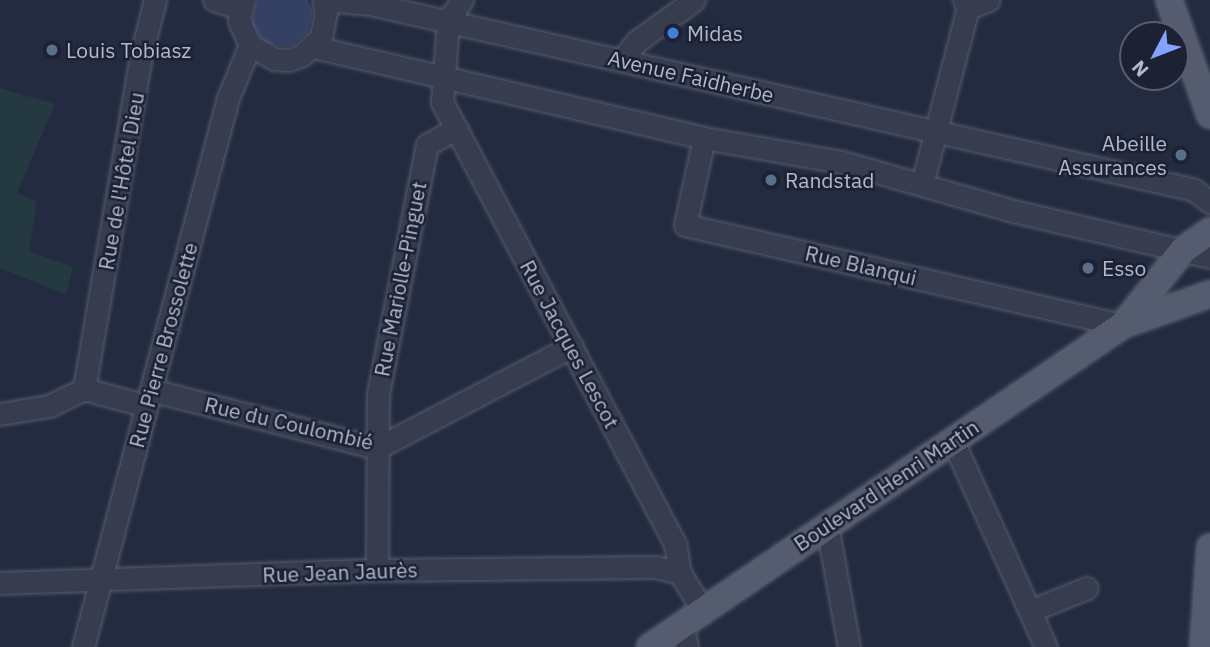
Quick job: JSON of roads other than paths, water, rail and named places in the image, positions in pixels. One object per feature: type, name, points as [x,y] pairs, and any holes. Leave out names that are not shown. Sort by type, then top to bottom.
[{"type":"main road","points":[[1169,0],[1207,104]]},
{"type":"main road","name":"Boulevard Henri Martin","points":[[1123,325],[1183,250],[1210,231]]},
{"type":"main road","name":"Boulevard Henri Martin","points":[[654,646],[690,627],[827,525],[1123,325],[1204,301]]},
{"type":"main road","points":[[1203,647],[1210,547]]},
{"type":"street","name":"Rue de l'Hôtel Dieu","points":[[84,389],[132,130],[141,56],[155,0]]},
{"type":"street","points":[[214,0],[242,4],[239,21],[250,45],[274,59],[302,55],[314,47],[325,25],[324,0]]},
{"type":"street","name":"Avenue Faidherbe","points":[[324,0],[370,4],[1169,184],[1194,190],[1210,202]]},
{"type":"street","points":[[443,77],[448,21],[462,0]]},
{"type":"street","points":[[622,60],[637,41],[694,0]]},
{"type":"street","points":[[922,184],[966,4],[989,0]]},
{"type":"street","name":"Rue Pierre Brossolette","points":[[83,647],[228,98],[250,45]]},
{"type":"street","points":[[314,47],[704,138],[842,162],[1013,211],[1210,257]]},
{"type":"street","name":"Rue Jacques Lescot","points":[[443,77],[442,102],[675,543],[690,627]]},
{"type":"street","name":"Rue Mariolle-Pinguet","points":[[377,570],[378,394],[427,145],[456,128]]},
{"type":"street","name":"Rue Blanqui","points":[[704,138],[685,225],[1123,325]]},
{"type":"street","name":"Rue du Coulombié","points":[[84,389],[149,398],[377,448],[572,346]]},
{"type":"street","points":[[0,414],[49,406],[84,389]]},
{"type":"street","points":[[952,439],[1046,647]]},
{"type":"street","points":[[827,525],[849,647]]},
{"type":"street","name":"Rue Jean Jaurès","points":[[0,583],[377,570],[655,567],[680,573]]},
{"type":"street","points":[[1031,611],[1087,587]]},
{"type":"water","points":[[256,0],[308,0],[313,12],[309,31],[294,45],[284,47],[264,42],[252,24]]},
{"type":"place","name":"Midas","points":[[673,33]]},
{"type":"place","name":"Louis Tobiasz","points":[[52,50]]},
{"type":"place","name":"Abeille Assurances","points":[[1181,155]]},
{"type":"place","name":"Randstad","points":[[771,180]]},
{"type":"place","name":"Esso","points":[[1088,268]]}]
